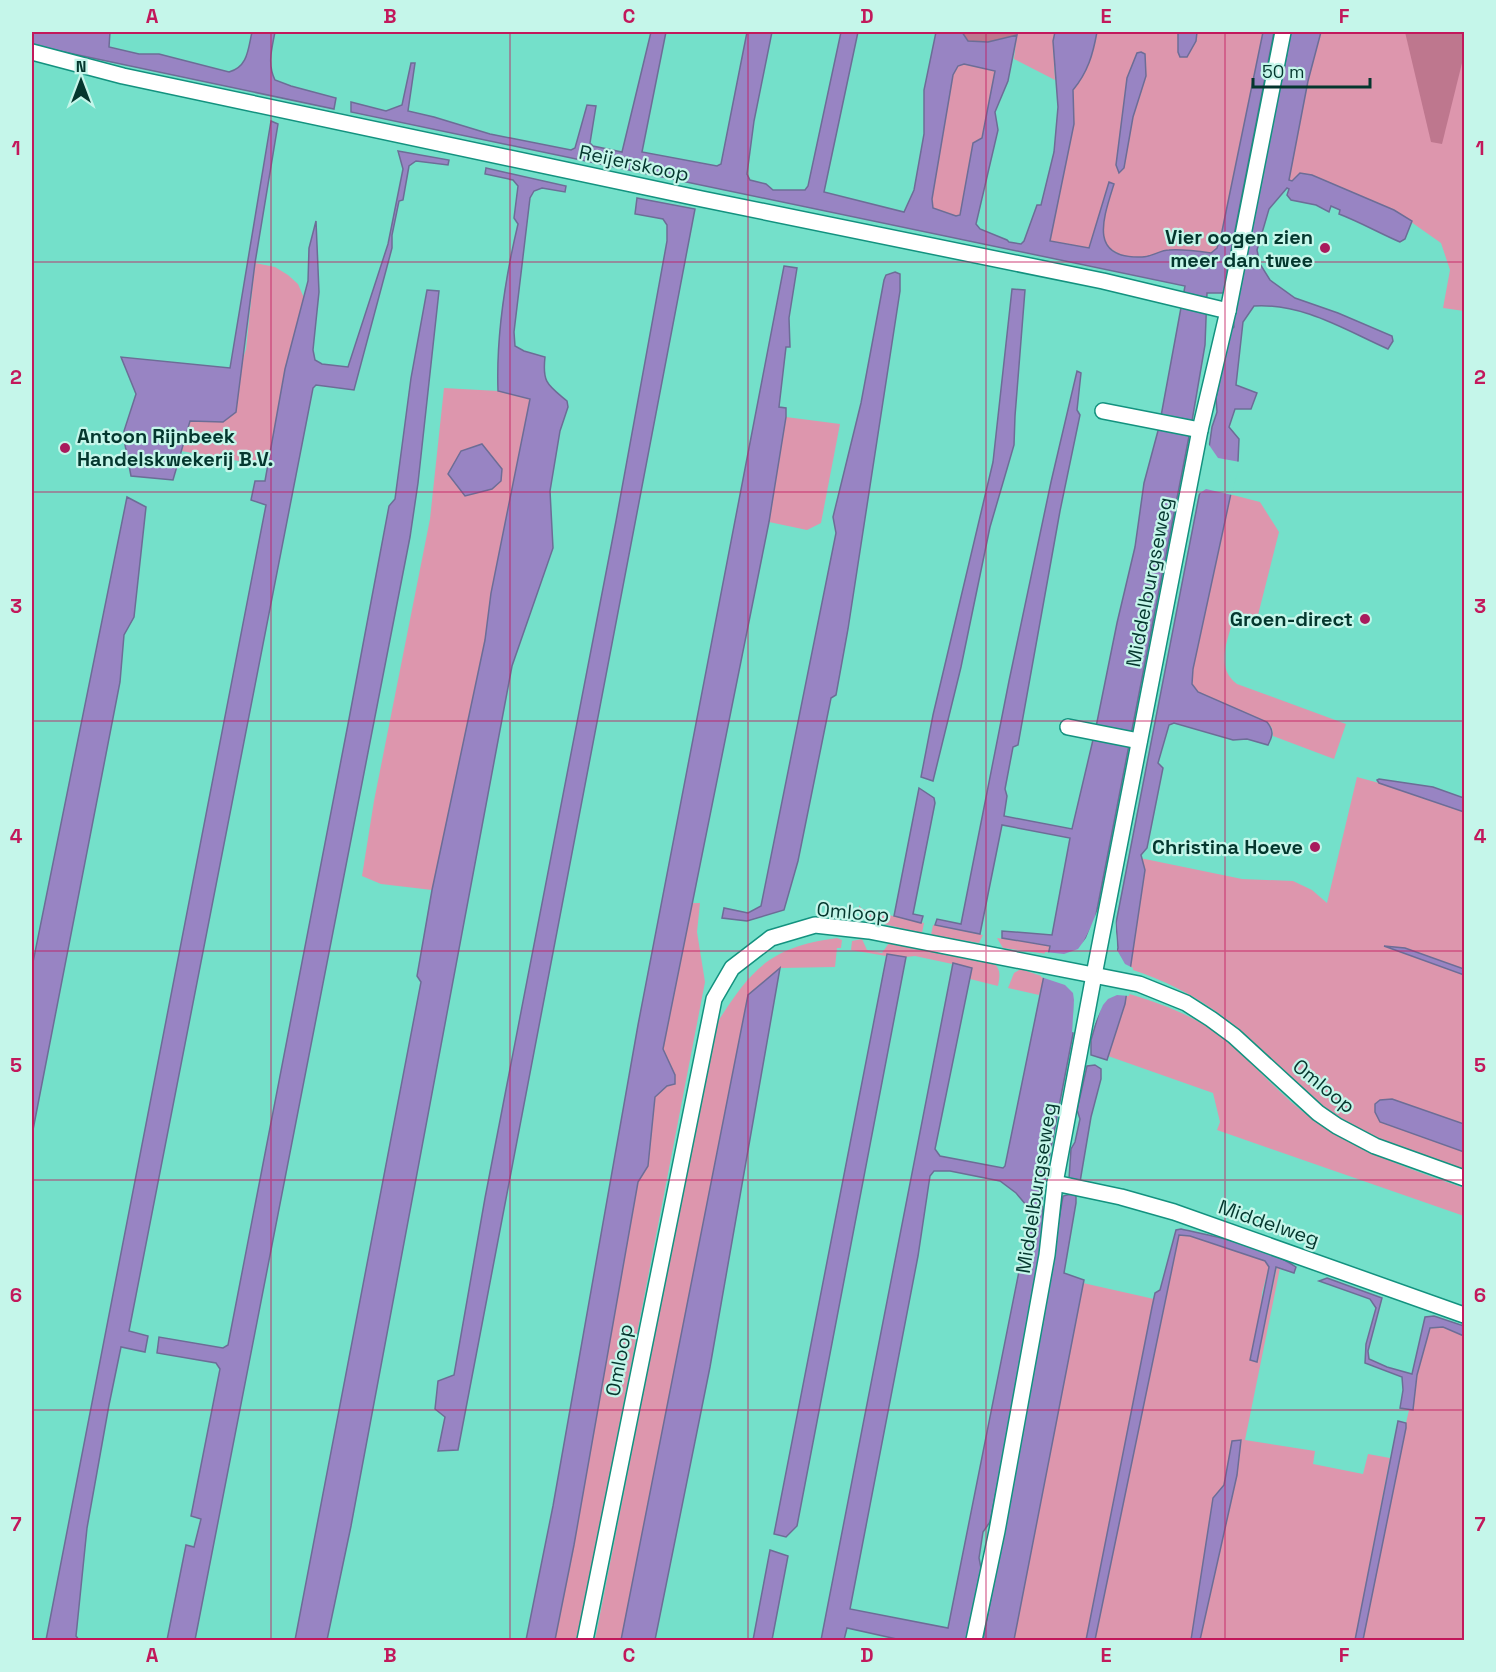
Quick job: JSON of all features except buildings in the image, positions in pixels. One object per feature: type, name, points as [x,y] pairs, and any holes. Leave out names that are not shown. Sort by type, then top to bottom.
[{"type":"street","name":"Middelburgseweg","points":[[974,1641],[997,1532],[1047,1255],[1055,1183],[1196,429],[1220,309],[1283,32]]},
{"type":"street","name":"Reijerskoop","points":[[32,52],[123,76],[1178,298],[1220,309]]},
{"type":"street","points":[[1103,411],[1196,429]]},
{"type":"street","points":[[1068,728],[1139,741]]},
{"type":"street","name":"Omloop","points":[[585,1641],[714,999],[732,968],[771,938],[815,926],[869,931],[1139,984],[1186,1003],[1211,1019],[1234,1036],[1318,1113],[1337,1126],[1375,1146],[1464,1178]]},
{"type":"street","name":"Middelweg","points":[[1055,1183],[1121,1197],[1174,1212],[1464,1315]]},
{"type":"shaded area","points":[[32,32],[110,32],[109,47],[139,54],[159,54],[229,72],[244,62],[252,32],[275,32],[271,62],[275,80],[336,98],[334,109],[32,45]]},
{"type":"shaded area","points":[[651,32],[666,32],[642,152],[717,166],[721,164],[747,32],[772,32],[754,121],[747,174],[750,180],[766,184],[773,190],[805,190],[808,186],[841,32],[858,32],[824,192],[904,212],[914,190],[924,134],[924,90],[936,32],[962,32],[968,41],[988,42],[1017,35],[1008,81],[995,112],[998,130],[976,224],[980,229],[1009,242],[1021,244],[1037,205],[1041,205],[1054,152],[1058,107],[1053,41],[1055,32],[1097,32],[1089,63],[1073,90],[1074,124],[1050,241],[1089,248],[1109,182],[1114,184],[1106,210],[1104,234],[1107,244],[1113,251],[1125,256],[1142,257],[1169,250],[1211,253],[1217,248],[1221,236],[1263,32],[1274,32],[1227,271],[1229,282],[1224,293],[1207,293],[1205,345],[1192,421],[1095,920],[1083,944],[1075,998],[1073,1034],[1042,1195],[1043,1219],[1038,1282],[990,1522],[983,1532],[979,1558],[982,1573],[969,1640],[901,1640],[847,1628],[844,1640],[821,1640],[953,963],[972,968],[935,1149],[940,1156],[1003,1168],[1050,946],[1002,938],[1002,931],[1052,935],[1070,838],[1002,825],[980,934],[935,925],[937,919],[961,924],[1009,681],[1077,371],[1081,373],[1077,410],[1080,415],[1060,511],[1018,745],[1013,747],[1005,789],[1007,796],[1004,816],[1072,829],[1135,547],[1144,483],[1159,427],[1185,286],[351,112],[351,102],[386,111],[402,105],[411,63],[415,63],[408,111],[490,134],[571,150],[575,148],[587,105],[596,106],[590,143],[593,146],[622,152]],"holes":[[[964,64],[995,71],[982,138],[973,143],[960,215],[956,216],[933,208],[932,199],[953,75],[958,66]],[[934,1171],[950,1171],[1000,1181],[1016,1193],[1027,1206],[1029,1221],[948,1628],[850,1609],[918,1256],[930,1176]]]},
{"type":"shaded area","points":[[962,32],[1017,32],[1017,35],[988,42],[968,41]]},
{"type":"shaded area","points":[[1017,32],[1055,32],[1053,41],[1055,80],[1014,59]]},
{"type":"shaded area","points":[[1097,32],[1178,32],[1178,52],[1186,57],[1196,41],[1197,32],[1263,32],[1221,236],[1217,248],[1211,253],[1166,250],[1146,257],[1125,257],[1107,247],[1102,236],[1103,217],[1114,185],[1089,248],[1050,241],[1074,124],[1073,90],[1086,70]],"holes":[[[1146,76],[1119,173],[1116,165],[1127,78]]]},
{"type":"shaded area","points":[[1178,32],[1197,32],[1196,41],[1187,57],[1180,57],[1178,52]]},
{"type":"shaded area","points":[[1288,32],[1321,32],[1308,81],[1289,180],[1292,181],[1300,173],[1312,175],[1394,210],[1412,221],[1405,239],[1400,242],[1339,214],[1340,210],[1331,206],[1329,212],[1316,205],[1291,200],[1287,195],[1289,189],[1287,188],[1269,209],[1257,250],[1260,264],[1270,280],[1295,298],[1392,336],[1393,341],[1388,349],[1307,313],[1272,306],[1254,306],[1243,322],[1236,385],[1257,393],[1251,409],[1235,409],[1229,427],[1239,439],[1238,461],[1193,669],[1192,684],[1198,692],[1267,722],[1272,736],[1268,745],[1247,739],[1233,740],[1174,723],[1169,725],[1158,763],[1163,768],[1147,848],[1141,855],[1145,870],[1125,1004],[1107,1060],[1091,1055],[1091,1040],[1118,948],[1116,923],[1206,469],[1212,427],[1217,412],[1216,398],[1229,332],[1234,327],[1233,314],[1287,54],[1284,50]]},
{"type":"shaded area","points":[[1321,32],[1464,32],[1464,311],[1443,308],[1450,270],[1441,243],[1394,210],[1312,175],[1289,180],[1308,81]]},
{"type":"shaded area","points":[[1405,32],[1464,32],[1464,55],[1442,144],[1431,142]]},
{"type":"shaded area","points":[[1137,53],[1145,54],[1146,76],[1133,117],[1124,168],[1119,173],[1116,165],[1127,78]]},
{"type":"shaded area","points":[[964,64],[995,71],[982,138],[973,143],[960,215],[956,216],[933,208],[932,199],[953,75],[958,66]]},
{"type":"shaded area","points":[[271,121],[278,124],[255,263],[236,412],[223,422],[190,421],[173,480],[131,476],[124,431],[136,394],[121,357],[230,368]]},
{"type":"shaded area","points":[[398,151],[449,160],[448,165],[416,161],[409,166],[403,200],[399,201],[392,235],[392,248],[354,390],[316,385],[313,388],[129,1331],[148,1336],[145,1352],[121,1347],[87,1528],[76,1636],[79,1640],[46,1640],[266,505],[251,500],[255,481],[265,481],[285,369],[308,281],[309,248],[316,221],[319,292],[313,350],[315,360],[322,364],[348,367],[388,244],[403,169]]},
{"type":"shaded area","points":[[486,168],[566,186],[565,192],[542,188],[534,191],[530,198],[514,332],[515,346],[545,357],[544,373],[548,383],[567,401],[568,407],[560,431],[550,491],[553,548],[512,666],[351,1526],[327,1640],[295,1640],[421,982],[417,976],[432,890],[485,640],[491,593],[530,399],[498,391],[500,328],[505,286],[518,224],[514,218],[518,186],[513,180],[485,174]]},
{"type":"shaded area","points":[[637,198],[695,209],[458,1450],[438,1451],[445,1417],[435,1409],[438,1381],[454,1375],[485,1198],[616,521],[667,241],[667,225],[663,219],[635,214]]},
{"type":"shaded area","points":[[255,263],[275,267],[288,275],[298,284],[304,298],[285,369],[268,466],[181,451],[190,421],[223,422],[246,349]]},
{"type":"shaded area","points":[[784,266],[797,268],[789,318],[790,347],[786,347],[779,407],[786,408],[786,417],[769,522],[663,1049],[675,1075],[675,1084],[667,1086],[655,1097],[648,1166],[638,1182],[555,1640],[526,1640],[553,1506],[638,1025]]},
{"type":"shaded area","points":[[895,272],[900,274],[900,291],[848,629],[836,695],[831,698],[798,861],[784,910],[747,921],[722,918],[724,908],[748,913],[761,906],[836,533],[833,517],[861,403],[884,280],[886,275]]},
{"type":"shaded area","points":[[1012,289],[1025,290],[1014,445],[990,527],[961,667],[933,781],[921,777],[933,715],[993,462]]},
{"type":"shaded area","points":[[427,290],[439,291],[410,537],[195,1640],[167,1640],[186,1545],[194,1547],[201,1519],[191,1516],[220,1369],[216,1363],[157,1353],[159,1337],[223,1348],[228,1345],[389,506],[395,499],[411,378]]},
{"type":"shaded area","points":[[444,388],[498,391],[531,399],[491,593],[485,640],[432,890],[381,884],[362,876],[374,801],[430,519]]},
{"type":"shaded area","points":[[786,417],[840,424],[821,523],[807,530],[769,522]]},
{"type":"shaded area","points":[[482,444],[502,469],[501,481],[492,489],[465,496],[448,474],[461,451]]},
{"type":"shaded area","points":[[1229,494],[1260,502],[1279,532],[1256,623],[1233,620],[1224,654],[1226,670],[1237,684],[1346,724],[1334,759],[1273,736],[1272,728],[1267,722],[1198,692],[1192,684],[1193,669]]},
{"type":"shaded area","points":[[127,497],[146,507],[134,617],[124,635],[120,682],[32,1135],[32,967]]},
{"type":"shaded area","points":[[1357,777],[1464,812],[1464,1124],[1392,1099],[1375,1104],[1375,1112],[1381,1122],[1464,1152],[1464,1171],[1392,1144],[1340,1119],[1304,1092],[1224,1017],[1179,989],[1130,969],[1145,870],[1140,858],[1242,879],[1293,881],[1312,890],[1327,903]]},
{"type":"shaded area","points":[[1377,780],[1433,787],[1464,798],[1464,812],[1379,783]]},
{"type":"shaded area","points":[[919,788],[934,798],[935,803],[913,914],[923,916],[921,923],[894,916]]},
{"type":"shaded area","points":[[692,903],[700,903],[697,932],[705,982],[578,1640],[555,1640],[638,1182],[648,1166],[655,1096],[675,1075],[663,1049]]},
{"type":"shaded area","points":[[859,905],[862,909],[924,923],[922,933],[866,920],[860,915]]},
{"type":"shaded area","points":[[933,925],[983,935],[979,943],[931,935]]},
{"type":"shaded area","points":[[837,938],[842,940],[841,948],[837,948],[835,967],[780,968],[748,995],[621,1640],[595,1640],[715,1026],[739,990],[763,965],[777,955],[794,948]]},
{"type":"shaded area","points":[[997,938],[1050,945],[1048,954],[1003,948]]},
{"type":"shaded area","points":[[862,939],[867,950],[882,953],[889,943],[994,963],[999,973],[998,986],[970,979],[971,968],[915,956],[887,954],[886,956],[851,950],[852,941]]},
{"type":"shaded area","points":[[1384,946],[1405,948],[1464,969],[1464,975]]},
{"type":"shaded area","points":[[887,954],[906,957],[797,1526],[786,1537],[774,1534]]},
{"type":"shaded area","points":[[780,968],[710,1367],[655,1640],[621,1640],[748,995]]},
{"type":"shaded area","points":[[1021,969],[1044,977],[1039,995],[1008,988],[1014,973]]},
{"type":"shaded area","points":[[1126,993],[1176,1010],[1211,1029],[1234,1047],[1302,1111],[1350,1142],[1387,1159],[1464,1188],[1464,1216],[1217,1130],[1220,1122],[1213,1093],[1108,1056]]},
{"type":"shaded area","points":[[1095,1065],[1101,1069],[1101,1079],[1091,1117],[1080,1182],[1069,1179],[1071,1149],[1075,1142],[1080,1119],[1077,1110],[1087,1066]]},
{"type":"shaded area","points":[[1392,1099],[1464,1124],[1464,1152],[1380,1122],[1375,1112],[1375,1104],[1380,1100]]},
{"type":"shaded area","points":[[1076,1195],[1076,1203],[1064,1273],[1084,1280],[1014,1640],[983,1640],[1063,1196]]},
{"type":"shaded area","points":[[1181,1229],[1255,1248],[1296,1267],[1294,1273],[1276,1267],[1257,1362],[1250,1360],[1269,1267],[1265,1261],[1190,1236],[1179,1235],[1095,1640],[1086,1640],[1155,1293],[1160,1290],[1176,1230]]},
{"type":"shaded area","points":[[1179,1235],[1190,1236],[1265,1261],[1269,1267],[1262,1293],[1257,1361],[1277,1267],[1280,1268],[1245,1440],[1315,1451],[1313,1464],[1363,1474],[1368,1454],[1390,1458],[1355,1640],[1200,1640],[1237,1475],[1241,1441],[1232,1442],[1224,1485],[1213,1498],[1191,1640],[1095,1640]]},
{"type":"shaded area","points":[[1327,1278],[1382,1298],[1368,1351],[1369,1359],[1387,1367],[1412,1374],[1425,1317],[1434,1316],[1464,1326],[1464,1336],[1443,1327],[1430,1328],[1417,1375],[1413,1410],[1400,1408],[1403,1390],[1402,1377],[1365,1363],[1366,1344],[1376,1308],[1370,1299],[1319,1281]]},
{"type":"shaded area","points":[[1083,1283],[1154,1299],[1086,1640],[1014,1640]]},
{"type":"shaded area","points":[[1443,1327],[1464,1336],[1464,1640],[1363,1640],[1406,1423],[1409,1410],[1413,1410],[1417,1375],[1430,1328]]},
{"type":"shaded area","points":[[1398,1421],[1406,1423],[1406,1428],[1363,1640],[1355,1640]]},
{"type":"shaded area","points":[[1241,1440],[1237,1475],[1200,1640],[1191,1640],[1213,1498],[1224,1485],[1232,1441]]},
{"type":"shaded area","points":[[770,1550],[788,1556],[772,1640],[753,1640]]},
{"type":"pier","points":[[1207,442],[1218,458],[1240,462],[1232,495],[1206,489],[1197,495]]},
{"type":"pier","points":[[1098,909],[1100,909],[1098,921],[1086,945],[1077,994],[1076,1033],[1072,1032],[1073,993],[1065,985],[1041,977],[1045,952],[1064,954],[1078,949],[1086,938]]},
{"type":"pier","points":[[1115,912],[1117,950],[1125,964],[1133,968],[1129,996],[1117,995],[1108,999],[1090,1035],[1115,947],[1113,923]]},
{"type":"place","name":"Vier oogen zien meer dan twee","points":[[1325,248]]},
{"type":"place","name":"Antoon Rijnbeek Handelskwekerij B.V.","points":[[65,448]]},
{"type":"place","name":"Groen-direct","points":[[1365,619]]},
{"type":"place","name":"Christina Hoeve","points":[[1315,847]]}]
